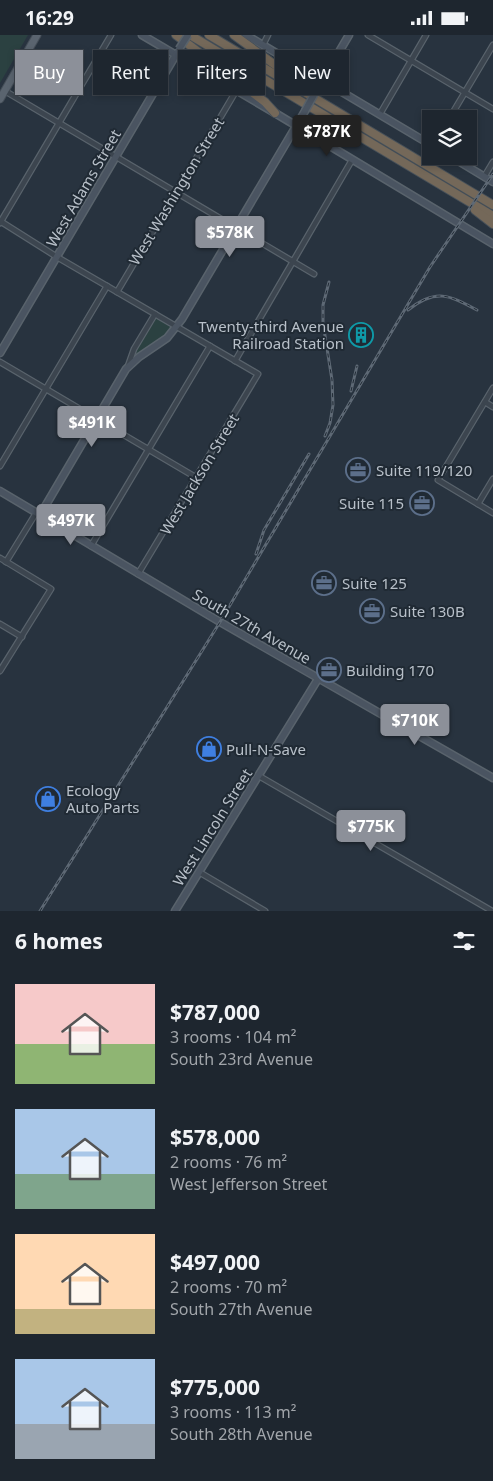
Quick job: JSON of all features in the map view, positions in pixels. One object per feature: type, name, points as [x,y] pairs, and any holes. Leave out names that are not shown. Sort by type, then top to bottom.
[{"type":"highway","points":[[176,35],[265,102],[275,113]]},
{"type":"highway","points":[[189,35],[493,216]]},
{"type":"highway","points":[[209,35],[493,205]]},
{"type":"highway","points":[[234,35],[308,89],[320,102]]},
{"type":"highway","points":[[464,187],[493,201]]},
{"type":"highway","points":[[452,191],[493,224]]},
{"type":"main road","points":[[0,99],[37,35]]},
{"type":"main road","points":[[142,35],[177,52]]},
{"type":"main road","name":"West Adams Street","points":[[0,353],[177,52],[189,35]]},
{"type":"main road","points":[[246,35],[275,53]]},
{"type":"main road","points":[[340,50],[349,35]]},
{"type":"main road","points":[[243,95],[296,125],[493,245]]},
{"type":"main road","points":[[38,514],[126,369],[139,357],[167,338],[176,327],[314,95]]},
{"type":"main road","points":[[344,95],[422,140]]},
{"type":"main road","points":[[465,165],[493,182]]},
{"type":"main road","name":"South 27th Avenue","points":[[0,491],[318,679],[493,778]]},
{"type":"main road","name":"West Lincoln Street","points":[[175,911],[318,679]]},
{"type":"street","points":[[111,35],[0,222],[235,361],[352,160]]},
{"type":"street","points":[[263,45],[268,35]]},
{"type":"street","points":[[368,35],[493,109]]},
{"type":"street","points":[[380,114],[426,35]]},
{"type":"street","points":[[455,110],[493,45]]},
{"type":"street","points":[[5,91],[314,275]]},
{"type":"street","name":"West Washington Street","points":[[117,292],[234,95]]},
{"type":"street","points":[[484,177],[493,162]]},
{"type":"street","points":[[0,466],[106,286]]},
{"type":"street","points":[[126,369],[134,349],[154,314]]},
{"type":"street","points":[[91,546],[210,346]]},
{"type":"street","name":"West Jackson Street","points":[[138,574],[258,374],[235,361]]},
{"type":"street","points":[[0,362],[197,478]]},
{"type":"street","points":[[493,388],[438,480],[493,513]]},
{"type":"street","points":[[485,402],[493,407]]},
{"type":"street","points":[[478,504],[493,479]]},
{"type":"street","points":[[6,562],[38,514]]},
{"type":"street","points":[[0,559],[51,589],[0,671]]},
{"type":"street","points":[[0,624],[22,637]]},
{"type":"street","points":[[259,776],[492,911]]},
{"type":"street","points":[[199,872],[265,911]]},
{"type":"green space","points":[[0,35],[28,35],[19,50],[15,50],[15,57],[0,83]]},
{"type":"green space","points":[[155,314],[176,327],[134,361],[132,357]]},
{"type":"railway","points":[[40,911],[220,622],[430,267],[493,174]]},
{"type":"railway","points":[[325,436],[330,423],[333,405],[332,380],[323,323],[323,305],[329,282]]},
{"type":"railway","points":[[408,310],[418,303],[435,296],[450,298],[477,310]]},
{"type":"railway","points":[[351,391],[357,366]]},
{"type":"railway","points":[[256,554],[264,530],[309,454]]},
{"type":"place","name":"Twenty-third Avenue Railroad Station","points":[[361,335]]},
{"type":"place","name":"Suite 119/120","points":[[358,470]]},
{"type":"place","name":"Suite 115","points":[[422,503]]},
{"type":"place","name":"Suite 125","points":[[324,583]]},
{"type":"place","name":"Suite 130B","points":[[372,611]]},
{"type":"place","name":"Building 170","points":[[329,670]]},
{"type":"place","name":"Pull-N-Save","points":[[209,749]]},
{"type":"place","name":"Ecology Auto Parts","points":[[48,799]]}]
